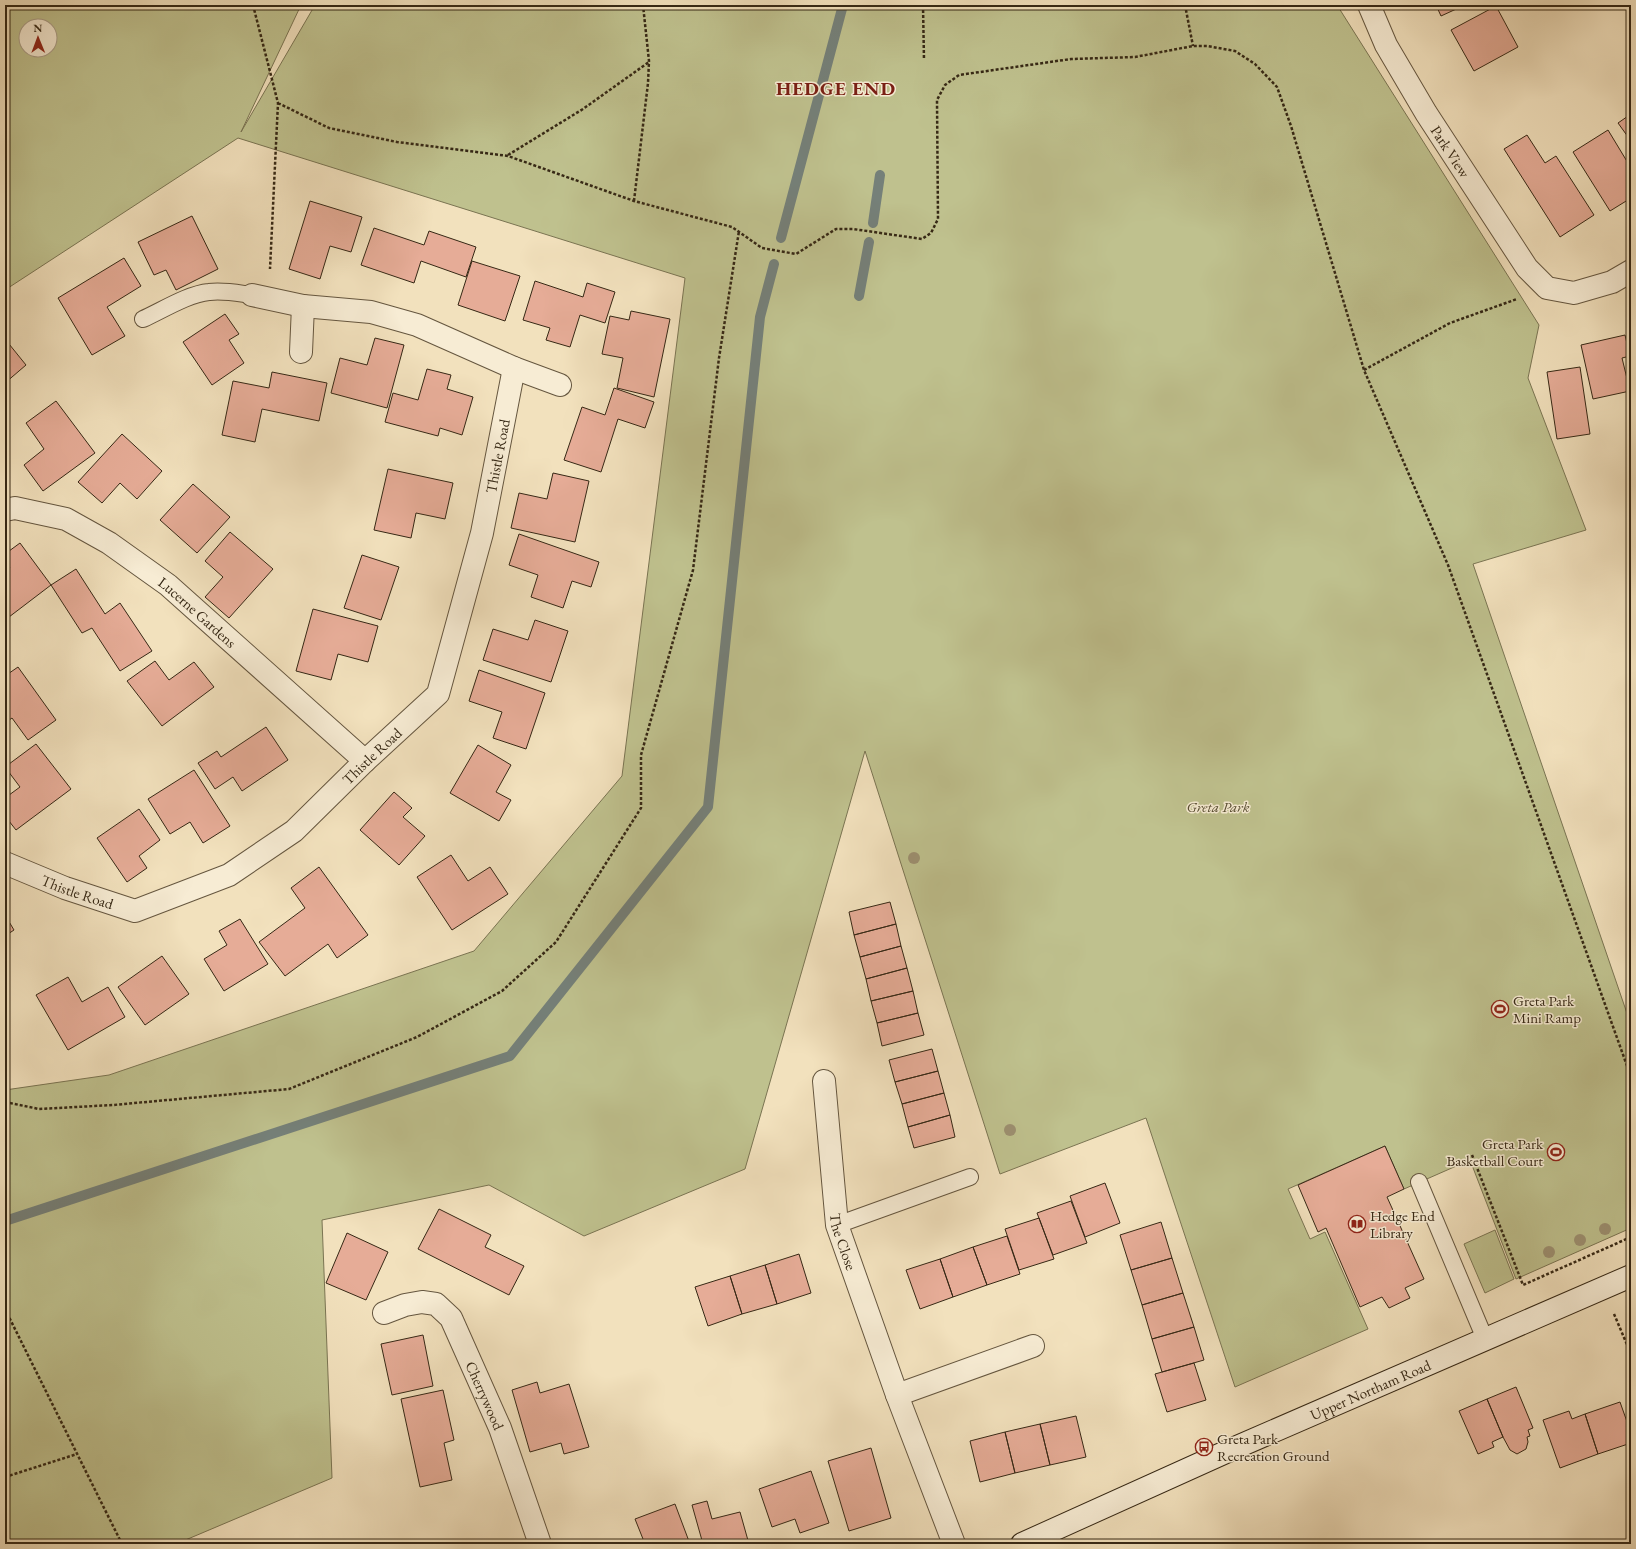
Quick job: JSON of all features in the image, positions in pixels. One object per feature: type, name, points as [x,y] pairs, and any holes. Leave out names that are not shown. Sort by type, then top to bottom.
[{"type":"street","name":"Park View","points":[[1369,5],[1386,45],[1426,113],[1526,268],[1547,288]]},
{"type":"street","points":[[1547,288],[1574,293],[1612,282],[1631,271]]},
{"type":"street","points":[[260,296],[303,306],[371,312],[417,325],[514,368],[560,385]]},
{"type":"street","points":[[301,352],[303,306]]},
{"type":"street","name":"Thistle Road","points":[[5,863],[66,888],[135,911],[229,875],[294,831],[438,694],[482,533],[514,368]]},
{"type":"street","name":"Lucerne Gardens","points":[[5,510],[15,508],[66,520],[110,543],[168,585],[366,761]]},
{"type":"street","name":"The Close","points":[[824,1081],[837,1225],[897,1395],[954,1544]]},
{"type":"street","name":"Upper Northam Road","points":[[1022,1544],[1237,1447],[1631,1276]]},
{"type":"street","name":"Cherrywood","points":[[384,1313],[405,1305],[422,1302],[436,1304],[451,1318],[500,1428],[540,1544]]},
{"type":"street","points":[[897,1395],[1033,1346]]},
{"type":"lane","points":[[143,319],[192,296],[208,292],[229,292],[260,296]]},
{"type":"lane","points":[[837,1225],[970,1177]]},
{"type":"lane","points":[[1419,1182],[1485,1339]]},
{"type":"path","points":[[253,5],[278,103],[260,296]]},
{"type":"path","points":[[634,201],[648,83],[649,61],[643,5]]},
{"type":"path","points":[[923,5],[924,60]]},
{"type":"path","points":[[1185,5],[1193,46]]},
{"type":"path","points":[[278,103],[329,128],[397,142],[508,156],[634,201],[732,226],[762,248],[796,254],[836,229],[854,229],[922,239],[931,232],[938,219],[937,100],[945,85],[959,75],[1071,59],[1135,57],[1193,46],[1207,46],[1235,51],[1255,64],[1277,87],[1291,126],[1364,370],[1448,565],[1631,1077]]},
{"type":"path","points":[[508,156],[583,109],[649,61]]},
{"type":"path","points":[[5,1102],[39,1109],[113,1105],[289,1089],[418,1037],[502,991],[556,942],[641,808],[642,755],[693,570],[719,358],[739,231]]},
{"type":"path","points":[[1364,370],[1450,323],[1547,288]]},
{"type":"path","points":[[1472,1155],[1523,1285],[1631,1237]]},
{"type":"path","points":[[1602,1288],[1631,1354]]},
{"type":"path","points":[[5,1309],[122,1544]]},
{"type":"path","points":[[5,1477],[77,1454]]},
{"type":"green space","name":"Greta Park","points":[[5,5],[301,5],[241,132],[315,5],[1337,5],[1539,325],[1528,378],[1586,530],[1473,564],[1631,1025],[1631,1228],[1516,1279],[1470,1160],[1404,1189],[1385,1146],[1288,1189],[1310,1239],[1325,1232],[1368,1329],[1235,1387],[1146,1118],[1000,1174],[865,751],[745,1169],[584,1236],[489,1185],[322,1220],[332,1478],[176,1544],[5,1544],[5,1090],[109,1075],[474,951],[622,776],[685,278],[238,138],[5,290]]},
{"type":"green space","points":[[1495,1230],[1514,1279],[1485,1293],[1464,1244]]},
{"type":"building","points":[[1436,5],[1465,5],[1441,16]]},
{"type":"building","points":[[1496,6],[1518,47],[1474,71],[1451,30]]},
{"type":"building","points":[[1631,114],[1631,141],[1618,123]]},
{"type":"building","points":[[1608,130],[1631,168],[1631,198],[1610,211],[1573,152]]},
{"type":"building","points":[[1527,135],[1545,163],[1556,156],[1594,215],[1560,237],[1504,149]]},
{"type":"building","points":[[310,201],[362,217],[351,252],[330,246],[320,279],[289,269]]},
{"type":"building","points":[[192,216],[218,269],[176,290],[166,270],[154,275],[138,242]]},
{"type":"building","points":[[374,228],[424,245],[429,231],[476,247],[466,277],[421,261],[414,283],[361,265]]},
{"type":"building","points":[[124,258],[141,286],[107,307],[125,336],[92,355],[58,298]]},
{"type":"building","points":[[472,261],[520,276],[505,321],[458,305]]},
{"type":"building","points":[[535,281],[583,297],[587,283],[615,292],[605,323],[580,315],[570,347],[546,340],[550,328],[523,320]]},
{"type":"building","points":[[631,311],[670,319],[654,397],[617,388],[623,358],[602,354],[610,316],[629,320]]},
{"type":"building","points":[[225,314],[239,334],[229,340],[244,363],[212,385],[183,342]]},
{"type":"building","points":[[1625,335],[1630,356],[1622,358],[1630,391],[1593,399],[1581,345]]},
{"type":"building","points":[[375,338],[404,345],[387,408],[331,393],[340,358],[367,365]]},
{"type":"building","points":[[5,339],[26,365],[5,383]]},
{"type":"building","points":[[1580,367],[1590,434],[1557,439],[1547,372]]},
{"type":"building","points":[[427,369],[451,375],[447,389],[473,397],[462,435],[440,428],[438,436],[385,422],[393,393],[418,400]]},
{"type":"building","points":[[272,372],[327,383],[319,421],[262,409],[255,442],[222,435],[233,381],[269,388]]},
{"type":"building","points":[[614,388],[654,402],[645,428],[618,419],[601,472],[564,460],[582,407],[605,415]]},
{"type":"building","points":[[56,401],[95,453],[43,491],[24,465],[44,449],[26,423]]},
{"type":"building","points":[[122,434],[162,471],[137,499],[120,483],[102,503],[78,482]]},
{"type":"building","points":[[388,469],[453,483],[445,519],[416,513],[411,538],[374,530]]},
{"type":"building","points":[[553,473],[589,481],[575,542],[511,528],[519,493],[547,499]]},
{"type":"building","points":[[193,484],[230,517],[197,553],[160,520]]},
{"type":"building","points":[[230,532],[273,569],[229,618],[205,597],[223,577],[205,561]]},
{"type":"building","points":[[519,534],[599,562],[591,587],[572,581],[563,608],[531,597],[538,575],[509,565]]},
{"type":"building","points":[[20,543],[51,585],[9,617],[5,611],[5,572],[10,568],[5,562],[5,554]]},
{"type":"building","points":[[362,555],[399,567],[381,620],[344,608]]},
{"type":"building","points":[[76,569],[105,614],[120,603],[152,651],[120,671],[92,628],[82,633],[51,585]]},
{"type":"building","points":[[313,609],[378,626],[368,662],[338,654],[331,680],[296,671]]},
{"type":"building","points":[[535,620],[568,631],[551,682],[483,660],[493,629],[528,640]]},
{"type":"building","points":[[155,661],[169,680],[194,662],[214,687],[162,726],[127,681]]},
{"type":"building","points":[[18,667],[56,720],[28,740],[12,718],[5,723],[5,676]]},
{"type":"building","points":[[479,670],[545,693],[526,749],[493,738],[502,712],[469,701]]},
{"type":"building","points":[[266,727],[288,760],[242,791],[233,777],[215,789],[198,763],[217,751],[221,757]]},
{"type":"building","points":[[36,744],[71,789],[16,830],[5,816],[5,798],[20,787],[5,767]]},
{"type":"building","points":[[478,745],[511,765],[496,792],[511,800],[499,821],[450,793]]},
{"type":"building","points":[[194,770],[230,826],[203,843],[190,822],[170,834],[148,799]]},
{"type":"building","points":[[394,792],[412,808],[403,817],[425,836],[399,865],[360,830]]},
{"type":"building","points":[[139,809],[160,840],[139,856],[147,868],[127,882],[97,838]]},
{"type":"building","points":[[451,855],[468,881],[490,867],[508,894],[452,930],[417,877]]},
{"type":"building","points":[[319,867],[368,935],[337,958],[328,944],[285,976],[259,942],[305,908],[291,888]]},
{"type":"building","points":[[890,902],[896,924],[854,935],[849,912]]},
{"type":"building","points":[[5,915],[14,930],[5,936]]},
{"type":"building","points":[[240,919],[268,964],[224,991],[204,959],[227,945],[219,931]]},
{"type":"building","points":[[896,924],[901,946],[860,957],[854,935]]},
{"type":"building","points":[[901,946],[907,968],[866,979],[860,957]]},
{"type":"building","points":[[162,956],[189,994],[145,1025],[118,987]]},
{"type":"building","points":[[907,968],[913,991],[871,1001],[866,979]]},
{"type":"building","points":[[68,977],[82,1002],[108,987],[125,1017],[68,1050],[36,995]]},
{"type":"building","points":[[913,991],[918,1013],[877,1023],[871,1001]]},
{"type":"building","points":[[918,1013],[924,1035],[882,1046],[877,1023]]},
{"type":"building","points":[[932,1049],[938,1071],[895,1082],[889,1060]]},
{"type":"building","points":[[938,1071],[944,1093],[902,1104],[895,1082]]},
{"type":"building","points":[[944,1093],[950,1115],[908,1127],[902,1104]]},
{"type":"building","points":[[950,1115],[955,1137],[914,1148],[908,1127]]},
{"type":"building","name":"Hedge End Library","points":[[1385,1146],[1404,1189],[1387,1197],[1424,1279],[1405,1288],[1410,1298],[1389,1308],[1382,1297],[1360,1307],[1326,1228],[1318,1232],[1298,1185]]},
{"type":"building","points":[[1105,1183],[1120,1223],[1085,1237],[1070,1196]]},
{"type":"building","points":[[1071,1201],[1087,1243],[1053,1255],[1037,1213]]},
{"type":"building","points":[[439,1209],[491,1235],[485,1247],[524,1266],[509,1295],[418,1249]]},
{"type":"building","points":[[1039,1218],[1054,1259],[1019,1270],[1005,1229]]},
{"type":"building","points":[[1161,1222],[1172,1258],[1131,1270],[1120,1235]]},
{"type":"building","points":[[347,1233],[388,1252],[366,1300],[326,1283]]},
{"type":"building","points":[[1007,1236],[1020,1274],[987,1285],[973,1247]]},
{"type":"building","points":[[973,1247],[987,1285],[953,1297],[940,1259]]},
{"type":"building","points":[[799,1254],[811,1293],[777,1304],[765,1265]]},
{"type":"building","points":[[1172,1258],[1183,1293],[1142,1305],[1131,1270]]},
{"type":"building","points":[[940,1259],[953,1297],[920,1309],[906,1270]]},
{"type":"building","points":[[765,1265],[777,1304],[742,1314],[730,1276]]},
{"type":"building","points":[[730,1276],[742,1314],[708,1326],[695,1287]]},
{"type":"building","points":[[1183,1293],[1194,1327],[1152,1339],[1142,1305]]},
{"type":"building","points":[[1194,1327],[1204,1360],[1162,1372],[1152,1339]]},
{"type":"building","points":[[423,1335],[433,1386],[392,1395],[381,1344]]},
{"type":"building","points":[[1194,1363],[1206,1400],[1167,1412],[1155,1374]]},
{"type":"building","points":[[537,1382],[540,1393],[569,1384],[589,1447],[564,1454],[561,1443],[530,1452],[512,1390]]},
{"type":"building","points":[[1516,1387],[1533,1428],[1528,1430],[1530,1436],[1527,1437],[1528,1442],[1526,1449],[1517,1454],[1510,1450],[1487,1399]]},
{"type":"building","points":[[443,1390],[454,1440],[444,1443],[452,1480],[420,1487],[401,1399]]},
{"type":"building","points":[[1487,1399],[1503,1437],[1492,1442],[1494,1447],[1478,1454],[1459,1411]]},
{"type":"building","points":[[1620,1402],[1631,1433],[1631,1443],[1598,1454],[1585,1414]]},
{"type":"building","points":[[1569,1411],[1572,1419],[1585,1414],[1598,1454],[1560,1468],[1543,1420]]},
{"type":"building","points":[[1076,1416],[1086,1457],[1050,1465],[1040,1424]]},
{"type":"building","points":[[1040,1424],[1050,1465],[1015,1473],[1005,1432]]},
{"type":"building","points":[[1005,1432],[1015,1473],[980,1482],[970,1441]]},
{"type":"building","points":[[871,1448],[891,1518],[849,1531],[828,1461]]},
{"type":"building","points":[[811,1471],[829,1523],[800,1533],[795,1519],[772,1527],[759,1489]]},
{"type":"building","points":[[707,1501],[712,1519],[740,1512],[749,1544],[703,1544],[692,1505]]},
{"type":"building","points":[[675,1504],[690,1544],[645,1544],[635,1519]]},
{"type":"waterway","points":[[781,238],[843,5]]},
{"type":"waterway","points":[[873,223],[880,175]]},
{"type":"waterway","points":[[859,296],[869,242]]},
{"type":"waterway","points":[[5,1221],[510,1056],[708,807],[760,317],[774,264]]},
{"type":"place","name":"Greta Park Mini Ramp","points":[[1500,1009]]},
{"type":"place","name":"Greta Park Basketball Court","points":[[1556,1152]]},
{"type":"place","name":"Hedge End Library","points":[[1357,1224]]},
{"type":"place","name":"Greta Park Recreation Ground","points":[[1204,1447]]},
{"type":"district","name":"HEDGE END","points":[[836,88]]}]
